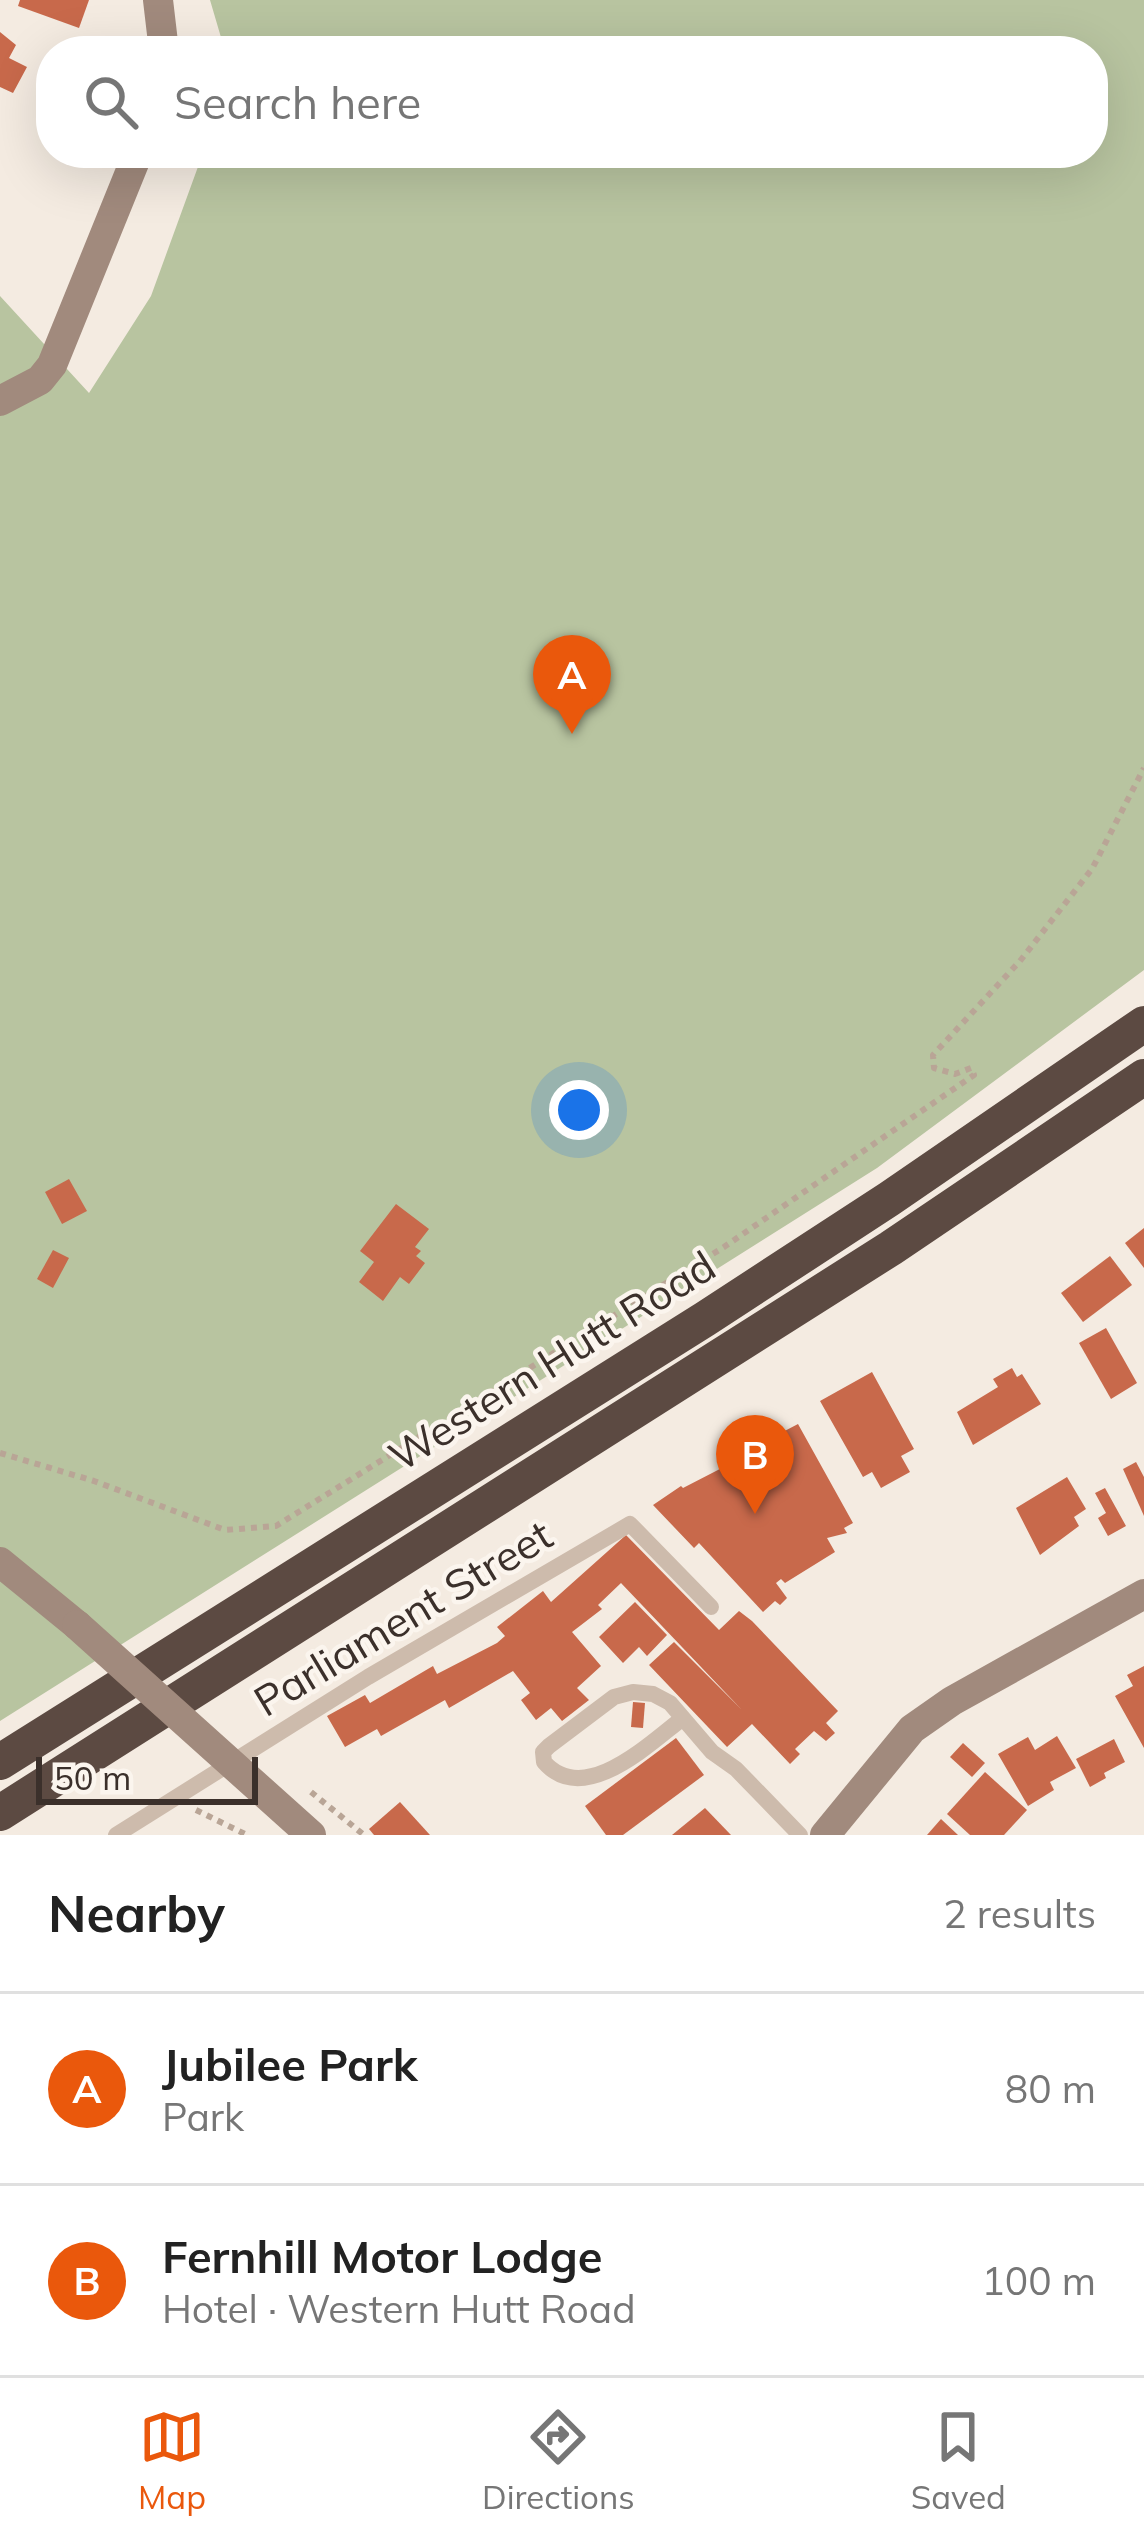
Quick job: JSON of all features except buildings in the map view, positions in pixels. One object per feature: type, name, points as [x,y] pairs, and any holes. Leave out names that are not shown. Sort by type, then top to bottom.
[{"type":"highway","name":"Western Hutt Road","points":[[0,1762],[705,1319],[1144,1024]]},
{"type":"highway","name":"Western Hutt Road","points":[[0,1813],[891,1248],[1144,1077]]},
{"type":"street","points":[[158,0],[162,36]]},
{"type":"street","points":[[0,400],[26,390],[52,365],[132,168]]},
{"type":"street","points":[[0,1562],[77,1624],[311,1835]]},
{"type":"street","points":[[825,1835],[913,1729],[952,1701],[1144,1594]]},
{"type":"lane","name":"Parliament Street","points":[[116,1835],[368,1677],[630,1525],[711,1607]]},
{"type":"lane","points":[[683,1718],[605,1775],[562,1773],[544,1762],[543,1752],[549,1746],[623,1694],[653,1694],[663,1697],[683,1718],[712,1752],[736,1768],[800,1835]]},
{"type":"path","points":[[0,1453],[94,1480],[225,1530],[276,1526],[724,1247],[974,1075],[970,1068],[955,1074],[934,1068],[933,1055],[1020,961],[1092,869],[1144,768]]},
{"type":"path","points":[[163,1805],[192,1809],[247,1835]]},
{"type":"green space","points":[[210,0],[1144,0],[1144,970],[877,1168],[0,1721],[0,296],[89,393],[151,296],[198,168],[1108,168],[1108,36],[221,36]]},
{"type":"place","name":"Jubilee Park","points":[[572,734]]},
{"type":"place","name":"Fernhill Motor Lodge","points":[[755,1514]]}]
